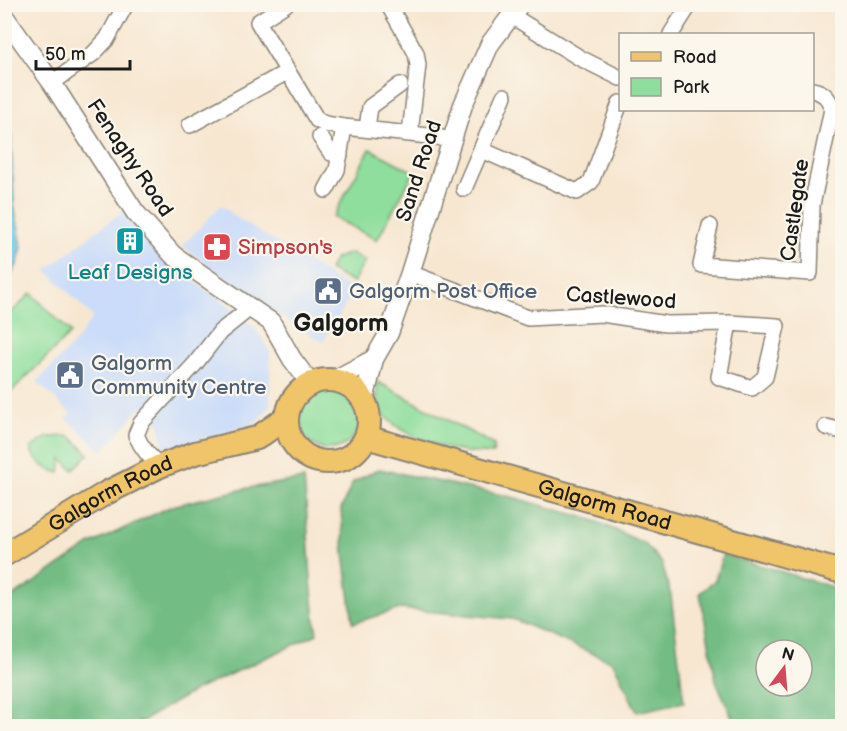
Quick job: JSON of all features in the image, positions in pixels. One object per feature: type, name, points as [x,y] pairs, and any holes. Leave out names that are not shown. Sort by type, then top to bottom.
[{"type":"main road","points":[[257,438],[324,462],[337,461],[349,456],[359,448],[366,437],[369,425],[364,401],[356,391],[334,380],[310,383],[300,390],[293,399],[287,417],[288,432],[293,443],[301,452]]},
{"type":"main road","name":"Galgorm Road","points":[[4,555],[96,499],[160,466],[195,453],[257,438],[287,417]]},
{"type":"main road","name":"Galgorm Road","points":[[366,437],[843,572]]},
{"type":"street","points":[[52,83],[94,53],[106,39],[126,4]]},
{"type":"street","points":[[286,4],[258,22],[317,120],[325,124],[344,127],[410,133],[452,141]]},
{"type":"street","points":[[388,4],[416,53],[418,65],[410,133]]},
{"type":"street","points":[[673,33],[690,4]]},
{"type":"street","points":[[516,10],[580,58],[619,77]]},
{"type":"street","name":"Sand Road","points":[[364,401],[374,359],[389,333],[463,105],[490,45],[516,10]]},
{"type":"street","name":"Fenaghy Road","points":[[4,16],[52,83],[135,212],[173,255],[271,322],[292,359],[310,383]]},
{"type":"street","points":[[190,125],[287,72]]},
{"type":"street","points":[[367,128],[370,107],[400,85]]},
{"type":"street","name":"Castlegate","points":[[710,226],[701,265],[810,273],[812,204],[832,109],[825,95],[814,90]]},
{"type":"street","points":[[464,189],[504,96]]},
{"type":"street","points":[[482,150],[577,192],[591,182],[619,108]]},
{"type":"street","points":[[326,190],[337,170],[344,127]]},
{"type":"street","points":[[320,137],[331,153],[340,156]]},
{"type":"street","name":"Castlewood","points":[[410,273],[528,318],[602,314],[666,324],[729,323],[777,326],[765,377],[752,388],[719,377],[729,323]]},
{"type":"street","points":[[160,466],[141,447],[136,435],[141,423],[195,364],[220,332],[250,308]]},
{"type":"street","points":[[334,380],[374,359]]},
{"type":"street","points":[[826,427],[843,431]]},
{"type":"shaded area","points":[[221,205],[242,221],[354,291],[323,342],[277,314],[182,246]]},
{"type":"shaded area","points":[[125,209],[164,261],[226,303],[257,330],[270,352],[270,406],[256,423],[164,450],[159,422],[141,407],[102,452],[67,419],[71,414],[37,382],[77,340],[93,317],[46,270]]},
{"type":"green space","points":[[370,149],[414,172],[377,240],[333,217]]},
{"type":"green space","points":[[351,253],[365,261],[353,283],[329,270],[335,258]]},
{"type":"green space","points":[[31,293],[71,333],[5,398],[5,319]]},
{"type":"green space","points":[[378,382],[494,445],[493,454],[455,450],[429,442],[403,430],[383,414],[378,405]]},
{"type":"green space","points":[[323,387],[335,387],[351,396],[358,406],[360,418],[358,430],[351,440],[335,449],[323,449],[312,444],[303,435],[298,424],[298,412],[303,401],[312,392]]},
{"type":"green space","points":[[70,436],[89,454],[73,470],[62,459],[60,473],[51,470],[42,465],[32,453],[31,448],[47,437]]},
{"type":"green space","points":[[379,469],[516,498],[593,520],[644,543],[662,563],[671,596],[684,702],[637,712],[613,662],[513,619],[400,609],[353,623],[341,509],[353,482]]},
{"type":"green space","points":[[304,479],[312,596],[317,634],[194,691],[134,726],[5,726],[5,602],[91,544],[172,506],[248,488]]},
{"type":"green space","points":[[723,554],[842,590],[842,726],[736,726],[716,681],[700,593],[715,580]]},
{"type":"water","points":[[5,108],[11,136],[14,204],[22,247],[18,263],[5,285]]},
{"type":"place","name":"Leaf Designs","points":[[130,241]]},
{"type":"place","name":"Simpson's","points":[[217,247]]},
{"type":"place","name":"Galgorm Post Office","points":[[328,291]]},
{"type":"place","name":"Galgorm Community Centre","points":[[70,375]]},
{"type":"district","name":"Galgorm","points":[[341,323]]}]
